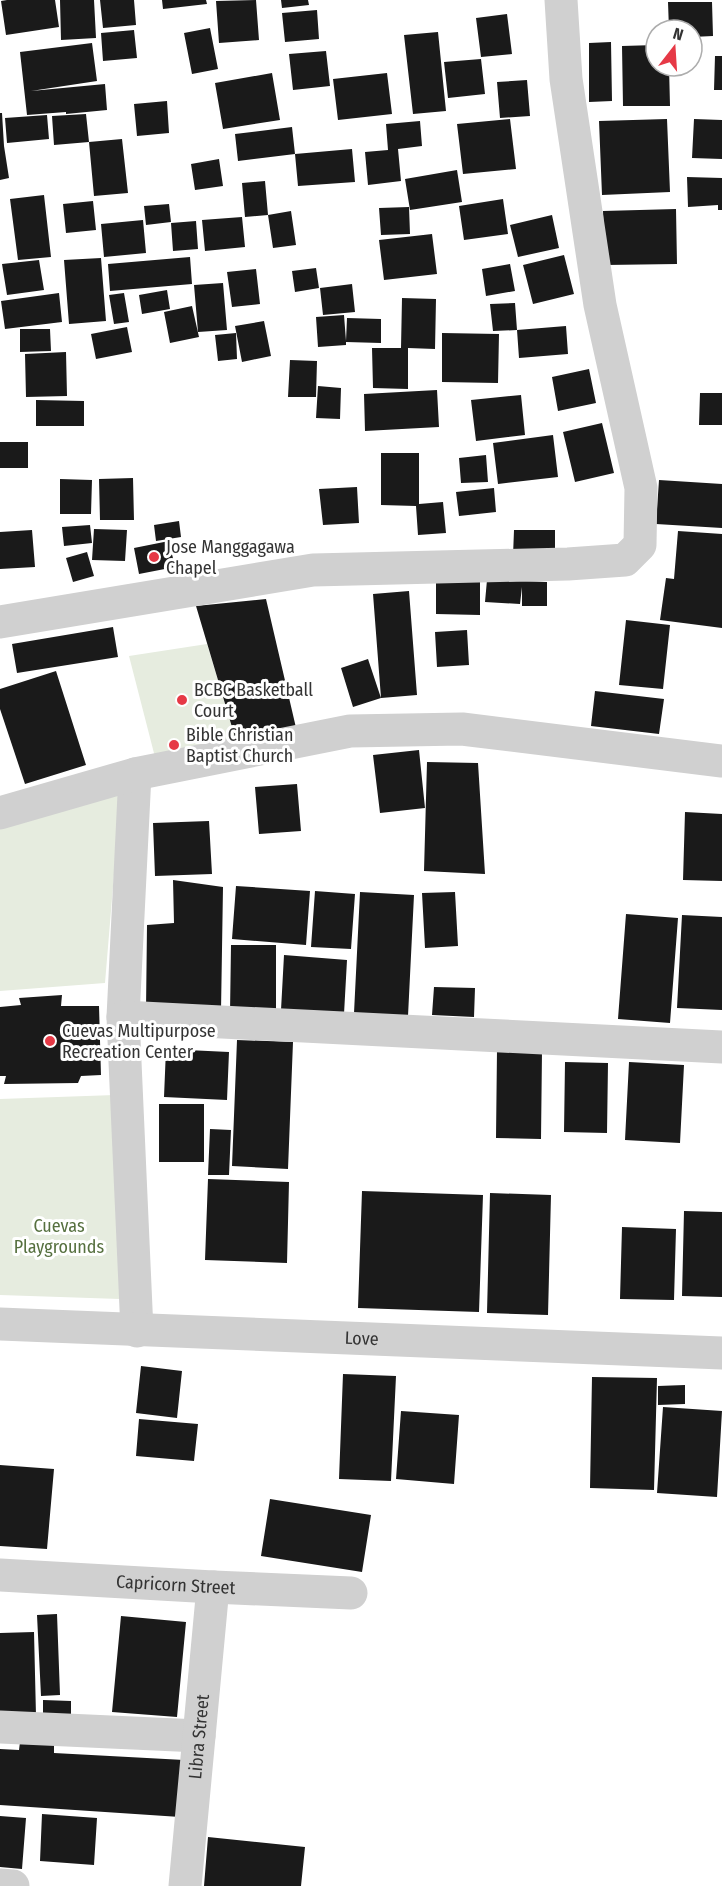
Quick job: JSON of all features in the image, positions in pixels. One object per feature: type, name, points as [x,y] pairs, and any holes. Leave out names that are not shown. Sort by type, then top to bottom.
[{"type":"street","points":[[0,622],[313,570],[568,564],[625,560],[640,545],[640,488],[600,305],[566,79],[561,0]]},
{"type":"street","points":[[0,813],[135,774],[350,731],[462,729],[722,761]]},
{"type":"street","points":[[135,774],[123,1017],[137,1331]]},
{"type":"street","points":[[123,1017],[722,1047]]},
{"type":"street","name":"Love","points":[[0,1324],[722,1353]]},
{"type":"street","name":"Capricorn Street","points":[[0,1575],[351,1593]]},
{"type":"street","name":"Libra Street","points":[[185,1886],[213,1587]]},
{"type":"street","points":[[0,1727],[199,1736]]},
{"type":"street","points":[[0,1885],[13,1886]]},
{"type":"green space","name":"BCBC Basketball Court","points":[[207,644],[237,744],[156,761],[129,656]]},
{"type":"green space","points":[[121,790],[105,983],[0,991],[0,827]]},
{"type":"green space","name":"Cuevas Playgrounds","points":[[115,1095],[120,1299],[0,1295],[0,1099]]},
{"type":"building","points":[[55,0],[59,27],[6,35],[1,1]]},
{"type":"building","points":[[60,0],[94,0],[96,38],[61,40]]},
{"type":"building","points":[[100,0],[134,0],[136,25],[103,28]]},
{"type":"building","points":[[162,0],[206,0],[207,4],[163,9]]},
{"type":"building","points":[[256,0],[259,40],[219,43],[216,1]]},
{"type":"building","points":[[281,0],[308,0],[309,5],[282,8]]},
{"type":"building","points":[[668,2],[712,2],[713,36],[704,36],[704,18],[669,18]]},
{"type":"building","points":[[317,10],[319,39],[285,42],[282,13]]},
{"type":"building","points":[[507,14],[512,54],[481,57],[476,18]]},
{"type":"building","points":[[210,28],[218,69],[192,74],[184,33]]},
{"type":"building","points":[[134,30],[137,58],[103,61],[101,33]]},
{"type":"building","points":[[438,32],[446,111],[413,114],[404,35]]},
{"type":"building","points":[[611,42],[612,101],[589,102],[589,43]]},
{"type":"building","points":[[92,43],[97,81],[31,91],[105,84],[107,110],[27,115],[20,52]]},
{"type":"building","points":[[644,45],[644,78],[669,78],[670,106],[623,106],[622,46]]},
{"type":"building","points":[[326,51],[330,86],[293,90],[289,54]]},
{"type":"building","points":[[715,56],[722,56],[722,90],[714,90]]},
{"type":"building","points":[[481,59],[485,94],[448,98],[444,62]]},
{"type":"building","points":[[272,73],[280,120],[223,129],[215,83]]},
{"type":"building","points":[[387,73],[392,114],[338,120],[333,79]]},
{"type":"building","points":[[527,80],[530,116],[500,118],[497,82]]},
{"type":"building","points":[[167,101],[169,133],[137,136],[134,104]]},
{"type":"building","points":[[0,113],[2,113],[9,178],[0,180]]},
{"type":"building","points":[[86,114],[89,142],[54,145],[52,116]]},
{"type":"building","points":[[47,115],[49,139],[7,143],[5,118]]},
{"type":"building","points":[[510,119],[516,169],[463,174],[457,124]]},
{"type":"building","points":[[667,119],[670,192],[602,195],[599,121]]},
{"type":"building","points":[[694,119],[722,120],[722,159],[692,158]]},
{"type":"building","points":[[420,121],[422,146],[398,149],[401,181],[368,185],[365,152],[388,150],[386,124]]},
{"type":"building","points":[[292,127],[295,154],[238,161],[235,134]]},
{"type":"building","points":[[122,139],[128,193],[94,196],[89,142]]},
{"type":"building","points":[[352,149],[355,182],[298,186],[295,154]]},
{"type":"building","points":[[219,159],[223,186],[195,190],[191,164]]},
{"type":"building","points":[[457,170],[462,202],[410,210],[405,179]]},
{"type":"building","points":[[687,177],[722,178],[722,210],[718,210],[718,205],[688,207]]},
{"type":"building","points":[[265,181],[268,215],[245,217],[242,183]]},
{"type":"building","points":[[44,195],[51,257],[18,260],[10,199]]},
{"type":"building","points":[[503,199],[508,234],[464,240],[459,206]]},
{"type":"building","points":[[93,201],[96,230],[66,233],[63,204]]},
{"type":"building","points":[[169,204],[171,222],[146,225],[144,206]]},
{"type":"building","points":[[409,207],[410,234],[381,235],[379,208]]},
{"type":"building","points":[[676,209],[677,264],[605,265],[603,211]]},
{"type":"building","points":[[291,211],[296,245],[273,248],[268,215]]},
{"type":"building","points":[[552,215],[559,248],[518,257],[510,225]]},
{"type":"building","points":[[242,217],[245,247],[205,251],[202,220]]},
{"type":"building","points":[[143,220],[146,253],[104,257],[101,224]]},
{"type":"building","points":[[196,221],[198,249],[173,251],[171,223]]},
{"type":"building","points":[[432,234],[437,274],[384,280],[379,240]]},
{"type":"building","points":[[564,255],[574,294],[533,304],[523,265]]},
{"type":"building","points":[[190,257],[192,284],[110,291],[108,264]]},
{"type":"building","points":[[101,258],[106,321],[69,324],[64,260]]},
{"type":"building","points":[[39,260],[44,290],[7,295],[2,264]]},
{"type":"building","points":[[510,264],[515,291],[486,296],[482,269]]},
{"type":"building","points":[[316,268],[319,288],[295,292],[292,271]]},
{"type":"building","points":[[256,269],[260,304],[232,307],[227,272]]},
{"type":"building","points":[[223,283],[227,330],[198,332],[194,285]]},
{"type":"building","points":[[352,284],[355,312],[323,315],[320,288]]},
{"type":"building","points":[[167,290],[170,309],[142,314],[139,295]]},
{"type":"building","points":[[59,293],[62,322],[5,329],[1,301]]},
{"type":"building","points":[[124,293],[129,322],[114,324],[109,295]]},
{"type":"building","points":[[402,298],[436,299],[435,349],[408,348],[408,389],[373,388],[372,348],[401,348]]},
{"type":"building","points":[[515,303],[517,330],[493,331],[490,304]]},
{"type":"building","points":[[192,306],[199,337],[170,343],[164,312]]},
{"type":"building","points":[[344,315],[346,341],[347,318],[381,319],[381,343],[346,342],[346,345],[318,347],[316,317]]},
{"type":"building","points":[[264,321],[271,356],[242,362],[235,326]]},
{"type":"building","points":[[566,326],[568,354],[519,358],[517,330]]},
{"type":"building","points":[[127,327],[132,352],[96,359],[91,334]]},
{"type":"building","points":[[20,329],[50,329],[51,351],[20,352]]},
{"type":"building","points":[[236,333],[237,359],[218,361],[215,335]]},
{"type":"building","points":[[442,333],[499,334],[498,383],[442,382]]},
{"type":"building","points":[[66,352],[67,396],[26,397],[25,354]]},
{"type":"building","points":[[290,360],[317,361],[316,397],[288,397]]},
{"type":"building","points":[[589,369],[596,403],[558,411],[552,377]]},
{"type":"building","points":[[318,386],[341,388],[340,419],[316,418]]},
{"type":"building","points":[[437,390],[439,427],[365,431],[364,394]]},
{"type":"building","points":[[700,393],[722,393],[722,425],[699,425]]},
{"type":"building","points":[[521,395],[525,435],[476,441],[471,400]]},
{"type":"building","points":[[36,400],[84,401],[84,426],[36,426]]},
{"type":"building","points":[[602,423],[614,473],[575,482],[563,432]]},
{"type":"building","points":[[553,435],[558,477],[498,484],[493,443]]},
{"type":"building","points":[[0,442],[28,442],[28,468],[0,468]]},
{"type":"building","points":[[381,453],[419,453],[419,504],[443,502],[446,533],[418,535],[416,506],[381,505]]},
{"type":"building","points":[[486,455],[488,482],[461,483],[459,458]]},
{"type":"building","points":[[133,478],[134,520],[100,520],[99,479]]},
{"type":"building","points":[[60,479],[92,480],[91,514],[60,514]]},
{"type":"building","points":[[659,480],[722,484],[722,528],[656,524]]},
{"type":"building","points":[[357,487],[359,523],[323,525],[319,489]]},
{"type":"building","points":[[494,488],[496,512],[459,516],[456,492]]},
{"type":"building","points":[[179,521],[181,537],[156,541],[154,525]]},
{"type":"building","points":[[90,525],[92,543],[64,546],[62,527]]},
{"type":"building","points":[[94,529],[127,530],[125,561],[92,560]]},
{"type":"building","points":[[32,530],[35,567],[0,569],[0,532]]},
{"type":"building","points":[[514,530],[555,530],[555,557],[513,556]]},
{"type":"building","points":[[678,531],[722,534],[722,628],[660,620],[666,578],[674,579]]},
{"type":"building","name":"Jose Manggagawa Chapel","points":[[169,541],[175,567],[139,574],[134,548]]},
{"type":"building","points":[[87,552],[94,576],[73,582],[66,558]]},
{"type":"building","points":[[436,579],[480,580],[480,615],[436,614]]},
{"type":"building","points":[[487,580],[547,582],[547,606],[522,606],[522,587],[520,604],[485,602]]},
{"type":"building","points":[[409,591],[417,695],[381,698],[373,594]]},
{"type":"building","points":[[266,599],[297,732],[237,744],[196,606]]},
{"type":"building","points":[[626,620],[670,625],[663,689],[619,685]]},
{"type":"building","points":[[113,627],[118,657],[17,673],[12,644]]},
{"type":"building","points":[[467,630],[469,665],[437,667],[435,632]]},
{"type":"building","points":[[368,659],[381,698],[353,707],[341,668]]},
{"type":"building","points":[[56,671],[86,765],[25,784],[0,709],[0,689]]},
{"type":"building","points":[[595,691],[664,699],[659,734],[591,726]]},
{"type":"building","points":[[419,750],[425,808],[380,813],[373,755]]},
{"type":"building","points":[[427,762],[478,763],[485,874],[424,871]]},
{"type":"building","points":[[297,784],[301,831],[259,834],[255,787]]},
{"type":"building","points":[[685,812],[722,814],[722,881],[683,880]]},
{"type":"building","points":[[209,821],[212,874],[155,876],[153,823]]},
{"type":"building","points":[[173,880],[223,887],[221,1011],[146,1010],[147,925],[174,923]]},
{"type":"building","points":[[236,886],[310,891],[306,945],[232,939]]},
{"type":"building","points":[[315,891],[355,894],[351,949],[311,947]]},
{"type":"building","points":[[360,892],[414,895],[408,1016],[354,1013]]},
{"type":"building","points":[[455,892],[458,946],[425,948],[422,893]]},
{"type":"building","points":[[626,914],[678,918],[670,1023],[618,1019]]},
{"type":"building","points":[[682,915],[722,917],[722,1010],[677,1008]]},
{"type":"building","points":[[231,945],[276,945],[276,1013],[230,1013]]},
{"type":"building","points":[[284,955],[347,960],[344,1014],[281,1010]]},
{"type":"building","points":[[434,987],[475,988],[474,1017],[432,1015]]},
{"type":"building","name":"Cuevas Multipurpose Recreation Center","points":[[62,995],[61,1006],[99,1006],[101,1075],[81,1076],[78,1083],[4,1084],[6,1076],[0,1076],[0,1007],[21,1005],[19,998]]},
{"type":"building","points":[[237,1040],[293,1042],[288,1169],[232,1166]]},
{"type":"building","points":[[166,1049],[229,1052],[227,1100],[164,1097]]},
{"type":"building","points":[[497,1050],[542,1051],[541,1139],[496,1138]]},
{"type":"building","points":[[565,1062],[608,1063],[607,1133],[564,1132]]},
{"type":"building","points":[[629,1062],[684,1065],[680,1143],[625,1140]]},
{"type":"building","points":[[159,1104],[204,1104],[204,1162],[159,1162]]},
{"type":"building","points":[[210,1129],[231,1130],[229,1175],[208,1175]]},
{"type":"building","points":[[208,1179],[289,1182],[287,1263],[205,1260]]},
{"type":"building","points":[[362,1191],[483,1195],[479,1312],[358,1308]]},
{"type":"building","points":[[490,1193],[551,1195],[548,1315],[487,1313]]},
{"type":"building","points":[[684,1211],[722,1212],[722,1297],[682,1296]]},
{"type":"building","points":[[622,1227],[676,1229],[674,1300],[620,1299]]},
{"type":"building","points":[[141,1366],[182,1371],[177,1418],[136,1413]]},
{"type":"building","points":[[343,1374],[396,1376],[391,1481],[339,1479]]},
{"type":"building","points":[[592,1377],[657,1378],[654,1490],[590,1488]]},
{"type":"building","points":[[685,1385],[685,1404],[658,1405],[658,1386]]},
{"type":"building","points":[[663,1407],[722,1411],[717,1497],[657,1493]]},
{"type":"building","points":[[401,1411],[459,1415],[454,1484],[396,1479]]},
{"type":"building","points":[[139,1419],[198,1424],[194,1461],[136,1456]]},
{"type":"building","points":[[0,1465],[54,1469],[47,1549],[0,1546]]},
{"type":"building","points":[[270,1499],[371,1515],[362,1572],[261,1556]]},
{"type":"building","points":[[57,1614],[60,1695],[41,1696],[37,1615]]},
{"type":"building","points":[[121,1616],[186,1622],[177,1717],[112,1712]]},
{"type":"building","points":[[34,1632],[36,1716],[0,1716],[0,1633]]},
{"type":"building","points":[[43,1700],[71,1701],[71,1717],[43,1716]]},
{"type":"building","points":[[21,1734],[54,1734],[54,1753],[184,1760],[180,1817],[0,1805],[0,1749],[19,1750]]},
{"type":"building","points":[[42,1814],[97,1818],[94,1865],[40,1861]]},
{"type":"building","points":[[0,1816],[26,1818],[22,1869],[0,1867]]},
{"type":"building","points":[[208,1837],[305,1847],[301,1886],[204,1886]]},
{"type":"place","name":"Jose Manggagawa Chapel","points":[[154,557]]},
{"type":"place","name":"BCBC Basketball Court","points":[[182,700]]},
{"type":"place","name":"Bible Christian Baptist Church","points":[[174,745]]},
{"type":"place","name":"Cuevas Multipurpose Recreation Center","points":[[50,1041]]}]
